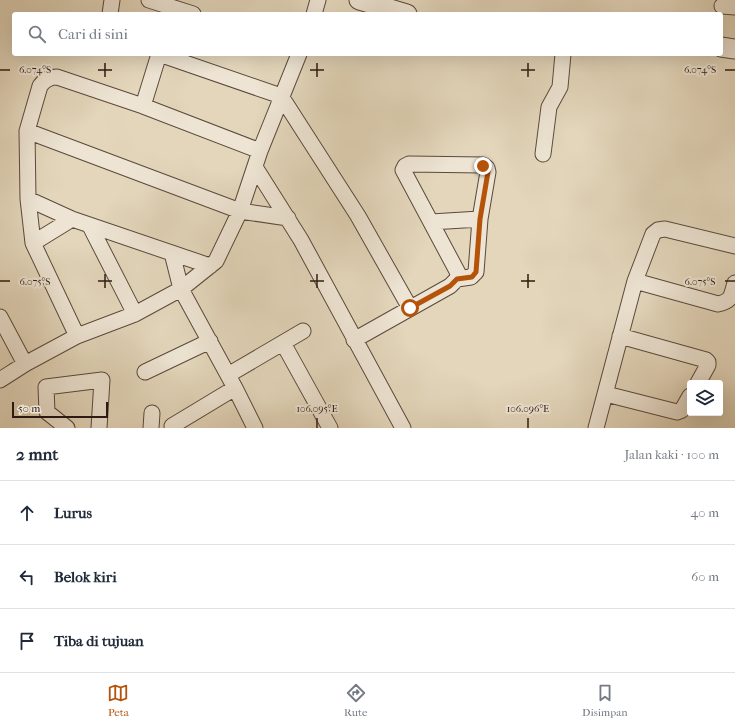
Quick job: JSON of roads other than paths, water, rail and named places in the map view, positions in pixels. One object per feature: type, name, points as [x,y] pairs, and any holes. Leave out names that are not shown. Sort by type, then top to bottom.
[{"type":"street","points":[[110,12],[112,0]]},
{"type":"street","points":[[149,0],[171,11]]},
{"type":"street","points":[[315,12],[318,0]]},
{"type":"street","points":[[359,0],[400,12]]},
{"type":"street","points":[[723,47],[735,49]]},
{"type":"street","points":[[143,106],[158,56]]},
{"type":"street","points":[[165,56],[281,96],[358,216],[410,308]]},
{"type":"street","points":[[0,380],[25,364],[77,336],[135,314],[182,290],[216,261],[240,211],[260,151],[298,56]]},
{"type":"street","points":[[543,154],[549,107],[560,87],[563,56]]},
{"type":"street","points":[[77,336],[33,242],[28,199],[27,131],[40,86],[45,80],[50,77],[57,77],[143,106],[260,151]]},
{"type":"street","points":[[27,131],[240,211],[288,218]]},
{"type":"street","points":[[354,340],[450,286],[457,279],[458,273],[403,170],[405,166],[409,164],[483,166],[488,172],[480,219],[476,272],[472,277],[457,279]]},
{"type":"street","points":[[255,167],[288,218],[403,428]]},
{"type":"street","points":[[28,199],[90,226],[210,266]]},
{"type":"street","points":[[33,242],[72,219]]},
{"type":"street","points":[[431,222],[480,219]]},
{"type":"street","points":[[90,226],[135,314]]},
{"type":"street","points":[[596,428],[635,281],[653,234],[658,230],[665,229],[735,246]]},
{"type":"street","points":[[172,253],[182,290],[232,381],[255,428]]},
{"type":"street","points":[[635,281],[718,304],[726,302],[731,298],[735,284]]},
{"type":"street","points":[[0,317],[25,364]]},
{"type":"street","points":[[172,426],[282,343],[303,331]]},
{"type":"street","points":[[620,336],[706,360],[708,362],[708,366],[700,380]]},
{"type":"street","points":[[145,372],[210,341]]},
{"type":"street","points":[[282,343],[330,428]]},
{"type":"street","points":[[67,428],[46,412],[46,387],[102,380],[99,428]]},
{"type":"street","points":[[606,394],[677,412],[682,410],[687,401]]},
{"type":"street","points":[[151,428],[152,413]]}]
